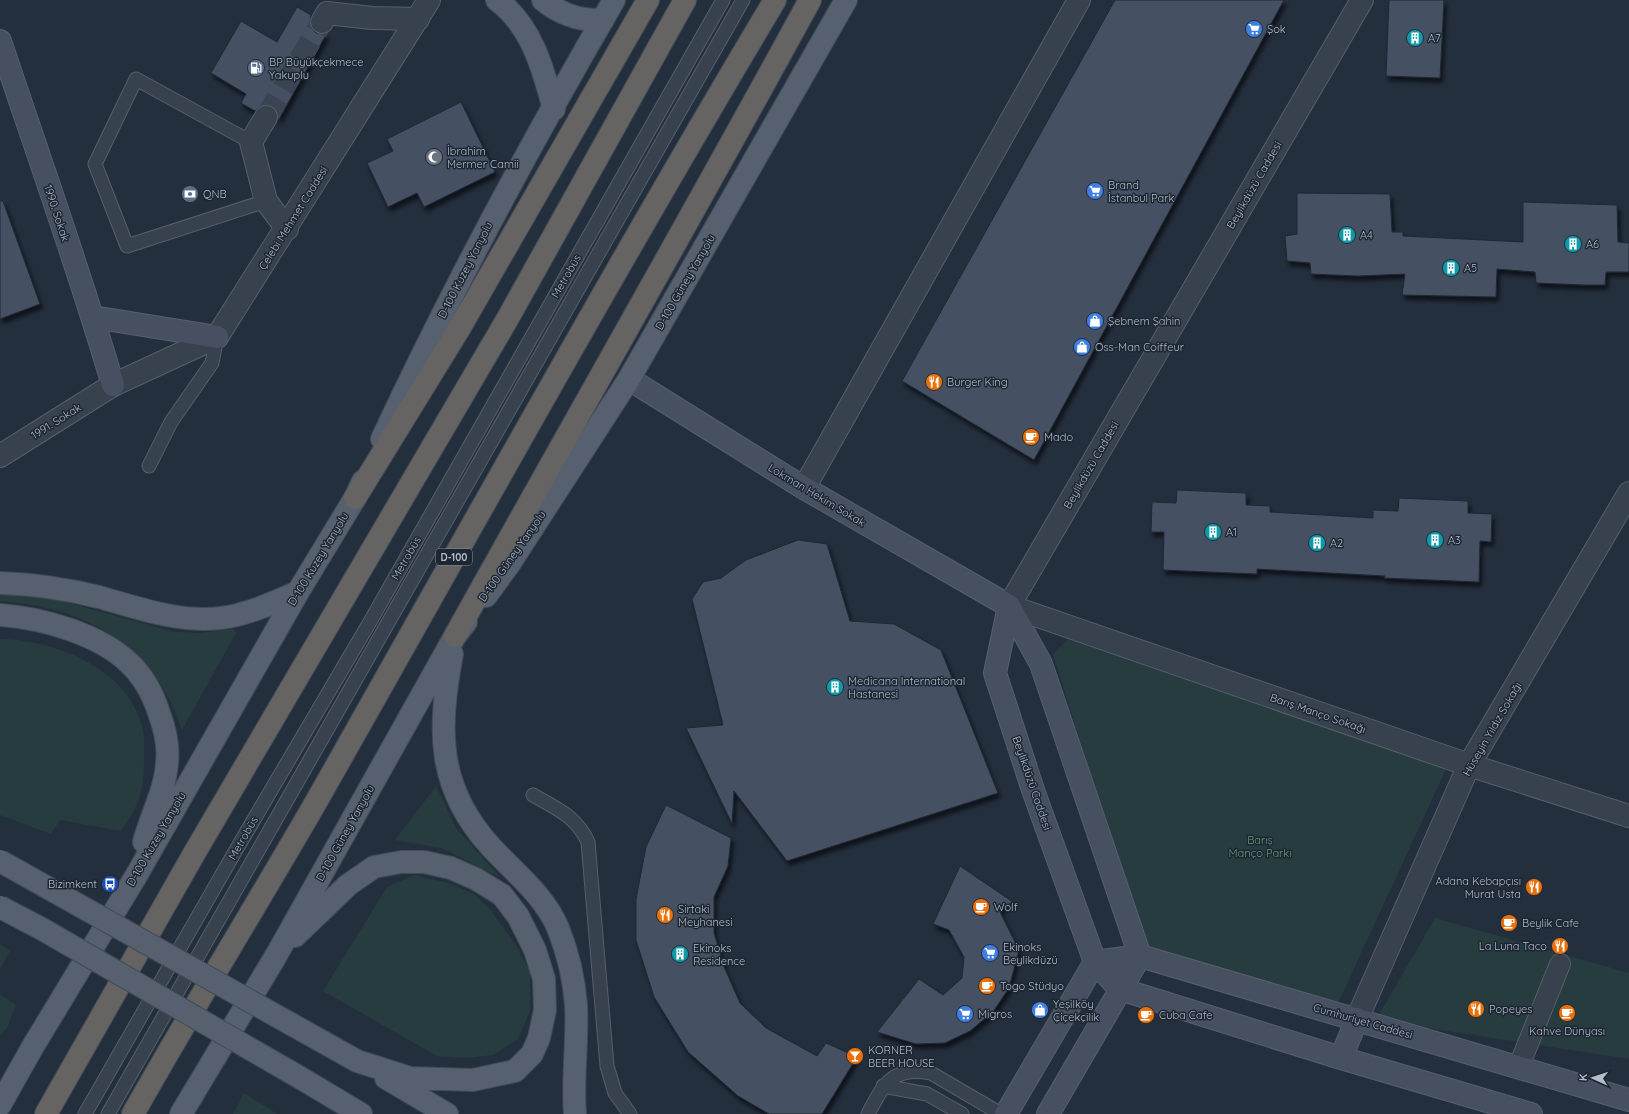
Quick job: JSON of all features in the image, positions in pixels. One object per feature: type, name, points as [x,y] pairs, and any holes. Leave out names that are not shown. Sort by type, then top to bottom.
[{"type":"highway","points":[[355,498],[459,329],[648,0]]},
{"type":"highway","points":[[46,1114],[196,852],[508,318],[685,0]]},
{"type":"highway","name":"D-100","points":[[133,1114],[166,1054],[313,806],[654,208],[775,0]]},
{"type":"highway","points":[[455,636],[590,392],[729,150],[810,0]]},
{"type":"main road","points":[[497,0],[520,22],[534,47],[546,80],[554,109]]},
{"type":"main road","points":[[543,0],[555,10],[570,16],[587,21],[603,20]]},
{"type":"main road","name":"D-100 Kuzey Yanyolu","points":[[0,1106],[32,1048],[136,876],[298,592],[355,498],[421,356],[494,216],[614,0]]},
{"type":"main road","name":"D-100 Güney Yanyolu","points":[[183,1112],[277,954],[455,636],[510,563],[629,379],[846,0]]},
{"type":"main road","name":"1990. Sokak","points":[[0,41],[75,268],[93,317],[113,385]]},
{"type":"main road","points":[[93,317],[217,337]]},
{"type":"main road","name":"Lokman Hekim Sokak","points":[[629,379],[804,488],[1009,606]]},
{"type":"main road","points":[[0,584],[22,584],[55,588],[97,597],[149,611],[192,618],[219,618],[244,614],[298,592]]},
{"type":"main road","points":[[1009,606],[1041,664],[1140,956],[1048,1114]]},
{"type":"main road","name":"Beylikdüzü Caddesi","points":[[1009,606],[995,673],[1033,790],[1095,962]]},
{"type":"main road","points":[[0,615],[23,617],[59,626],[95,640],[129,663],[144,681],[154,697],[167,739],[168,763],[163,788],[147,832],[136,876]]},
{"type":"main road","points":[[455,636],[444,695],[443,742],[447,769],[457,798],[470,821],[491,847],[521,876],[543,902],[560,933],[568,957],[576,1007],[573,1092],[575,1114]]},
{"type":"main road","points":[[0,861],[357,1061],[447,1114]]},
{"type":"main road","points":[[277,954],[358,878],[374,867],[401,862],[424,862],[451,868],[476,879],[502,895],[518,916],[538,957],[544,979],[545,1010],[539,1038],[532,1054],[515,1071],[473,1080],[410,1078],[357,1061]]},
{"type":"main road","points":[[0,907],[42,928],[361,1114]]},
{"type":"main road","name":"Cumhuriyet Caddesi","points":[[1095,962],[1140,956],[1518,1066],[1629,1100]]},
{"type":"main road","points":[[1006,1114],[1095,962],[1120,989],[1341,1058],[1531,1114]]},
{"type":"main road","points":[[1341,1058],[1358,1019]]},
{"type":"main road","points":[[0,1078],[32,1048]]},
{"type":"main road","points":[[299,1077],[322,1107],[331,1114]]},
{"type":"street","name":"Çelebi Mehmet Caddesi","points":[[217,337],[287,229],[430,0]]},
{"type":"street","points":[[804,488],[1079,0]]},
{"type":"street","name":"Beylikdüzü Caddesi","points":[[1009,606],[1362,0]]},
{"type":"street","points":[[322,22],[327,13],[372,18],[418,19]]},
{"type":"street","points":[[266,118],[251,142],[266,201],[287,229]]},
{"type":"street","points":[[113,385],[217,337]]},
{"type":"street","name":"1991. Sokak","points":[[0,456],[113,385]]},
{"type":"street","name":"Hüseyin Yıldız Sokağı","points":[[1358,1019],[1469,765],[1629,494]]},
{"type":"street","name":"Barış Manço Sokağı","points":[[1009,606],[1469,765],[1629,816]]},
{"type":"street","points":[[1518,1066],[1560,964]]},
{"type":"lane","name":"Metrobüs","points":[[86,1114],[232,857],[375,613],[723,0]]},
{"type":"lane","name":"Metrobüs","points":[[108,1114],[742,0]]},
{"type":"lane","points":[[251,142],[136,79],[95,164],[127,246],[266,201]]},
{"type":"lane","points":[[149,466],[171,422],[212,363],[217,337]]},
{"type":"lane","points":[[533,795],[572,818],[583,832],[588,842],[606,1066],[615,1094],[630,1114]]},
{"type":"lane","points":[[868,1114],[883,1086],[891,1079],[910,1072],[931,1073],[1001,1114]]},
{"type":"lane","points":[[883,1086],[927,1094],[962,1114]]},
{"type":"green space","points":[[0,593],[11,593],[58,600],[174,632],[199,633],[234,629],[236,633],[182,730],[170,700],[154,675],[135,653],[113,636],[88,622],[61,612],[31,605],[0,601]]},
{"type":"green space","points":[[0,639],[43,645],[86,661],[105,673],[121,688],[134,706],[144,734],[143,781],[136,806],[121,831],[60,820],[51,834],[0,815]]},
{"type":"green space","name":"Barış Manço Parkı","points":[[1068,639],[1447,767],[1333,1014],[1145,949],[1053,654]]},
{"type":"green space","points":[[436,786],[456,828],[501,878],[442,848],[395,840]]},
{"type":"green space","points":[[414,875],[448,883],[474,894],[489,908],[515,944],[530,971],[530,1011],[518,1039],[493,1055],[466,1058],[437,1056],[323,991],[387,887]]},
{"type":"green space","points":[[1435,918],[1629,973],[1629,1059],[1376,1020]]},
{"type":"green space","points":[[0,944],[10,951],[0,970]]},
{"type":"green space","points":[[0,994],[16,1005],[7,1028],[0,1036]]},
{"type":"green space","points":[[244,1093],[277,1114],[233,1114]]},
{"type":"building","name":"Brand İstanbul Park","points":[[1115,0],[1284,0],[1034,460],[902,381]]},
{"type":"building","name":"A7","points":[[1389,0],[1444,0],[1440,78],[1386,76]]},
{"type":"building","points":[[297,7],[311,15],[311,28],[316,33],[327,33],[278,121],[277,111],[273,107],[267,105],[260,106],[255,111],[241,103],[246,94],[211,73],[241,21],[277,42]]},
{"type":"building","name":"İbrahim Mermer Camii","points":[[461,102],[495,172],[424,207],[417,193],[388,207],[367,163],[393,151],[387,139]]},
{"type":"building","points":[[1297,193],[1390,194],[1392,232],[1403,232],[1403,236],[1523,242],[1523,202],[1617,205],[1618,242],[1629,243],[1629,272],[1606,272],[1605,285],[1584,285],[1536,283],[1535,272],[1497,269],[1496,297],[1402,295],[1405,274],[1358,276],[1311,274],[1310,263],[1287,261],[1285,236],[1297,234]]},
{"type":"building","points":[[0,201],[3,201],[40,304],[0,319]]},
{"type":"building","points":[[1177,490],[1246,493],[1246,505],[1270,506],[1270,512],[1373,518],[1373,510],[1398,511],[1399,498],[1468,501],[1468,513],[1492,514],[1491,542],[1480,541],[1479,582],[1384,578],[1385,576],[1257,569],[1257,574],[1163,570],[1164,532],[1151,532],[1152,502],[1176,503]]},
{"type":"building","name":"Medicana International Hastanesi","points":[[798,540],[827,544],[850,621],[894,624],[941,650],[998,793],[787,861],[734,791],[732,824],[686,728],[723,725],[692,599],[703,582],[721,578],[746,560]]},
{"type":"building","name":"Ekinoks Residence","points":[[666,805],[731,838],[728,866],[714,897],[714,933],[725,969],[740,1003],[766,1028],[817,1056],[826,1043],[857,1057],[822,1114],[769,1114],[738,1096],[688,1052],[654,997],[636,940],[636,899],[646,847]]},
{"type":"building","name":"Ekinoks Beylikdüzü","points":[[960,866],[1013,902],[999,910],[1019,950],[1009,988],[993,1012],[970,1031],[945,1043],[916,1044],[877,1032],[919,979],[943,995],[962,978],[964,957],[949,930],[933,924]]},
{"type":"tunnel","points":[[266,117],[322,22]]},
{"type":"place","name":"Şok","points":[[1254,29]]},
{"type":"place","name":"A7","points":[[1415,38]]},
{"type":"place","name":"BP Büyükçekmece Yakuplu","points":[[256,68]]},
{"type":"place","name":"İbrahim Mermer Camii","points":[[434,157]]},
{"type":"place","name":"Brand İstanbul Park","points":[[1095,191]]},
{"type":"place","name":"QNB","points":[[190,194]]},
{"type":"place","name":"A4","points":[[1347,235]]},
{"type":"place","name":"A6","points":[[1573,244]]},
{"type":"place","name":"A5","points":[[1451,268]]},
{"type":"place","name":"Şebnem Şahin","points":[[1095,321]]},
{"type":"place","name":"Oss-Man Coiffeur","points":[[1082,347]]},
{"type":"place","name":"Burger King","points":[[934,382]]},
{"type":"place","name":"Mado","points":[[1031,437]]},
{"type":"place","name":"A1","points":[[1213,532]]},
{"type":"place","name":"A3","points":[[1435,540]]},
{"type":"place","name":"A2","points":[[1317,543]]},
{"type":"place","name":"Medicana International Hastanesi","points":[[835,687]]},
{"type":"place","name":"Bizimkent","points":[[110,884]]},
{"type":"place","name":"Adana Kebapçısı Murat Usta","points":[[1534,887]]},
{"type":"place","name":"Wolf","points":[[981,907]]},
{"type":"place","name":"Sirtaki Meyhanesi","points":[[665,915]]},
{"type":"place","name":"Beylik Cafe","points":[[1509,923]]},
{"type":"place","name":"La Luna Taco","points":[[1560,946]]},
{"type":"place","name":"Ekinoks Beylikdüzü","points":[[990,953]]},
{"type":"place","name":"Ekinoks Residence","points":[[680,954]]},
{"type":"place","name":"Togo Stüdyo","points":[[987,986]]},
{"type":"place","name":"Popeyes","points":[[1476,1009]]},
{"type":"place","name":"Yeşilköy Çiçekçilik","points":[[1040,1010]]},
{"type":"place","name":"Kahve Dünyası","points":[[1567,1013]]},
{"type":"place","name":"Migros","points":[[965,1014]]},
{"type":"place","name":"Cuba Cafe","points":[[1146,1015]]},
{"type":"place","name":"KORNER BEER HOUSE","points":[[855,1056]]}]
